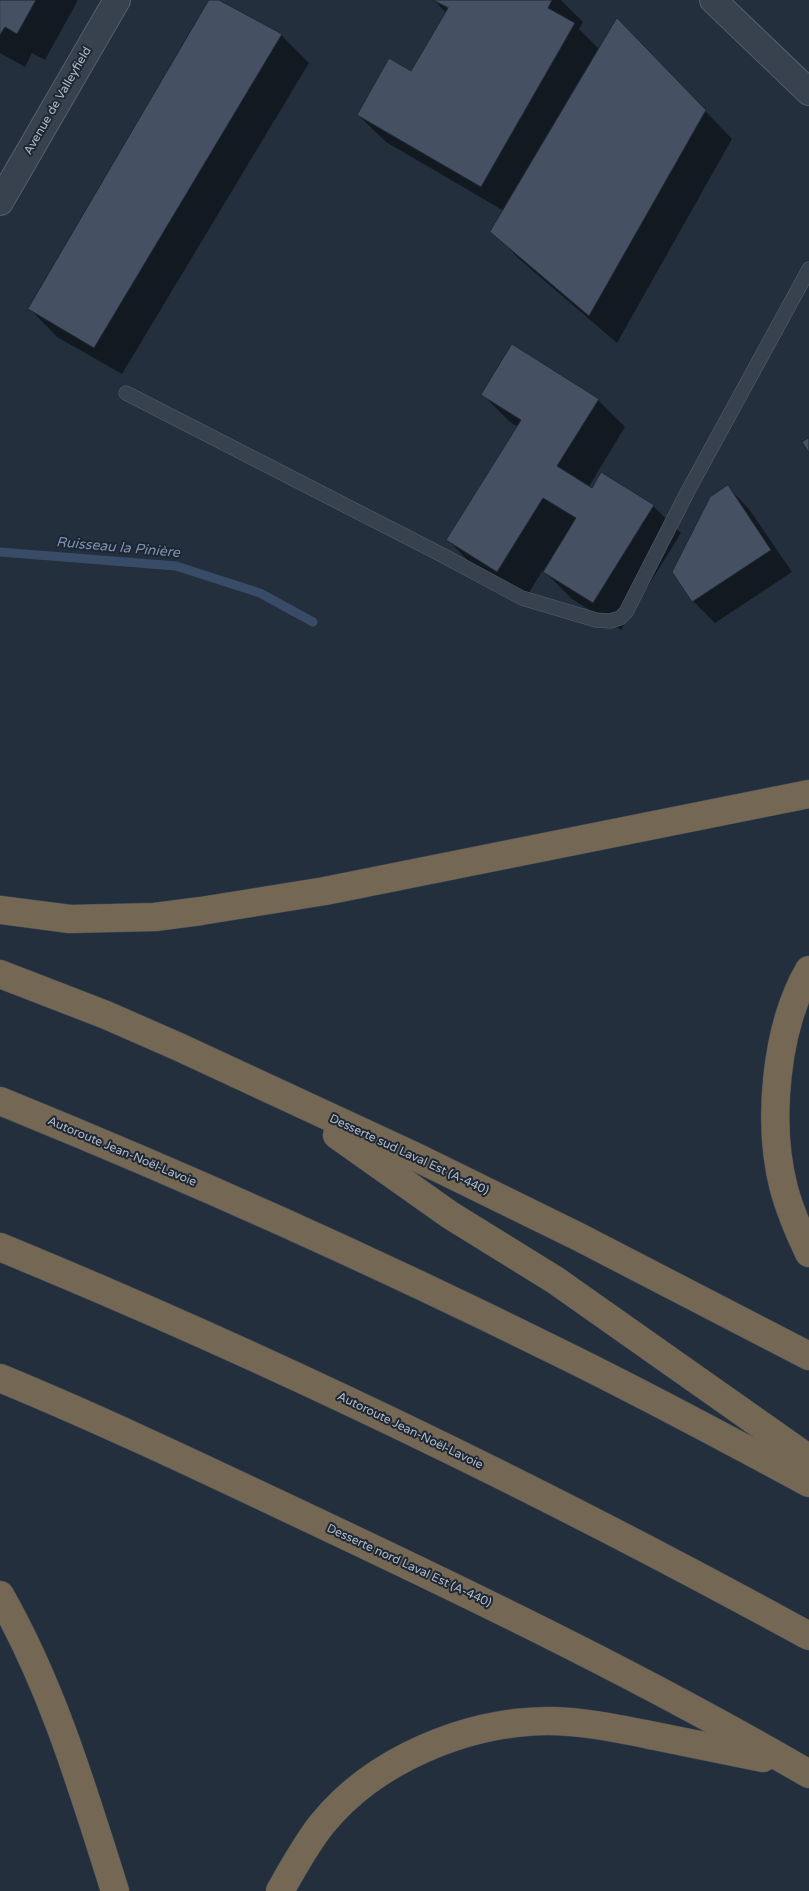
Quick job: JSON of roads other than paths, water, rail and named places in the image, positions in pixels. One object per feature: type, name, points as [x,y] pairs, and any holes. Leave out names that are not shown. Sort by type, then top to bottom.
[{"type":"highway","points":[[758,804],[809,776]]},
{"type":"highway","points":[[0,910],[70,919],[155,917],[201,911],[325,891],[809,794]]},
{"type":"highway","points":[[809,970],[795,999],[781,1051],[776,1110],[780,1164],[784,1188],[800,1235],[809,1253]]},
{"type":"highway","name":"Desserte sud Laval Est (A-440)","points":[[0,974],[106,1015],[283,1096],[488,1193],[707,1302],[809,1356]]},
{"type":"highway","points":[[283,1096],[450,1215],[555,1280],[809,1459]]},
{"type":"highway","name":"Autoroute Jean-Noël-Lavoie","points":[[0,1101],[186,1178],[316,1236],[553,1349],[809,1483]]},
{"type":"highway","name":"Autoroute Jean-Noël-Lavoie","points":[[0,1247],[352,1402],[641,1546],[809,1636]]},
{"type":"highway","name":"Desserte nord Laval Est (A-440)","points":[[0,1378],[122,1431],[519,1618],[800,1769]]},
{"type":"highway","points":[[0,1595],[29,1649],[58,1717],[115,1891]]},
{"type":"highway","points":[[280,1891],[304,1849],[323,1823],[347,1798],[378,1775],[426,1746],[486,1728],[519,1723],[574,1723],[621,1729],[800,1769]]},
{"type":"street","name":"Avenue de Valleyfield","points":[[0,202],[117,0]]},
{"type":"street","points":[[713,0],[809,92]]},
{"type":"lane","points":[[126,393],[522,598],[596,620],[610,621],[620,618],[626,612],[689,489],[809,269]]},
{"type":"waterway","name":"Ruisseau la Pinière","points":[[0,552],[176,566],[260,593],[313,622]]}]
